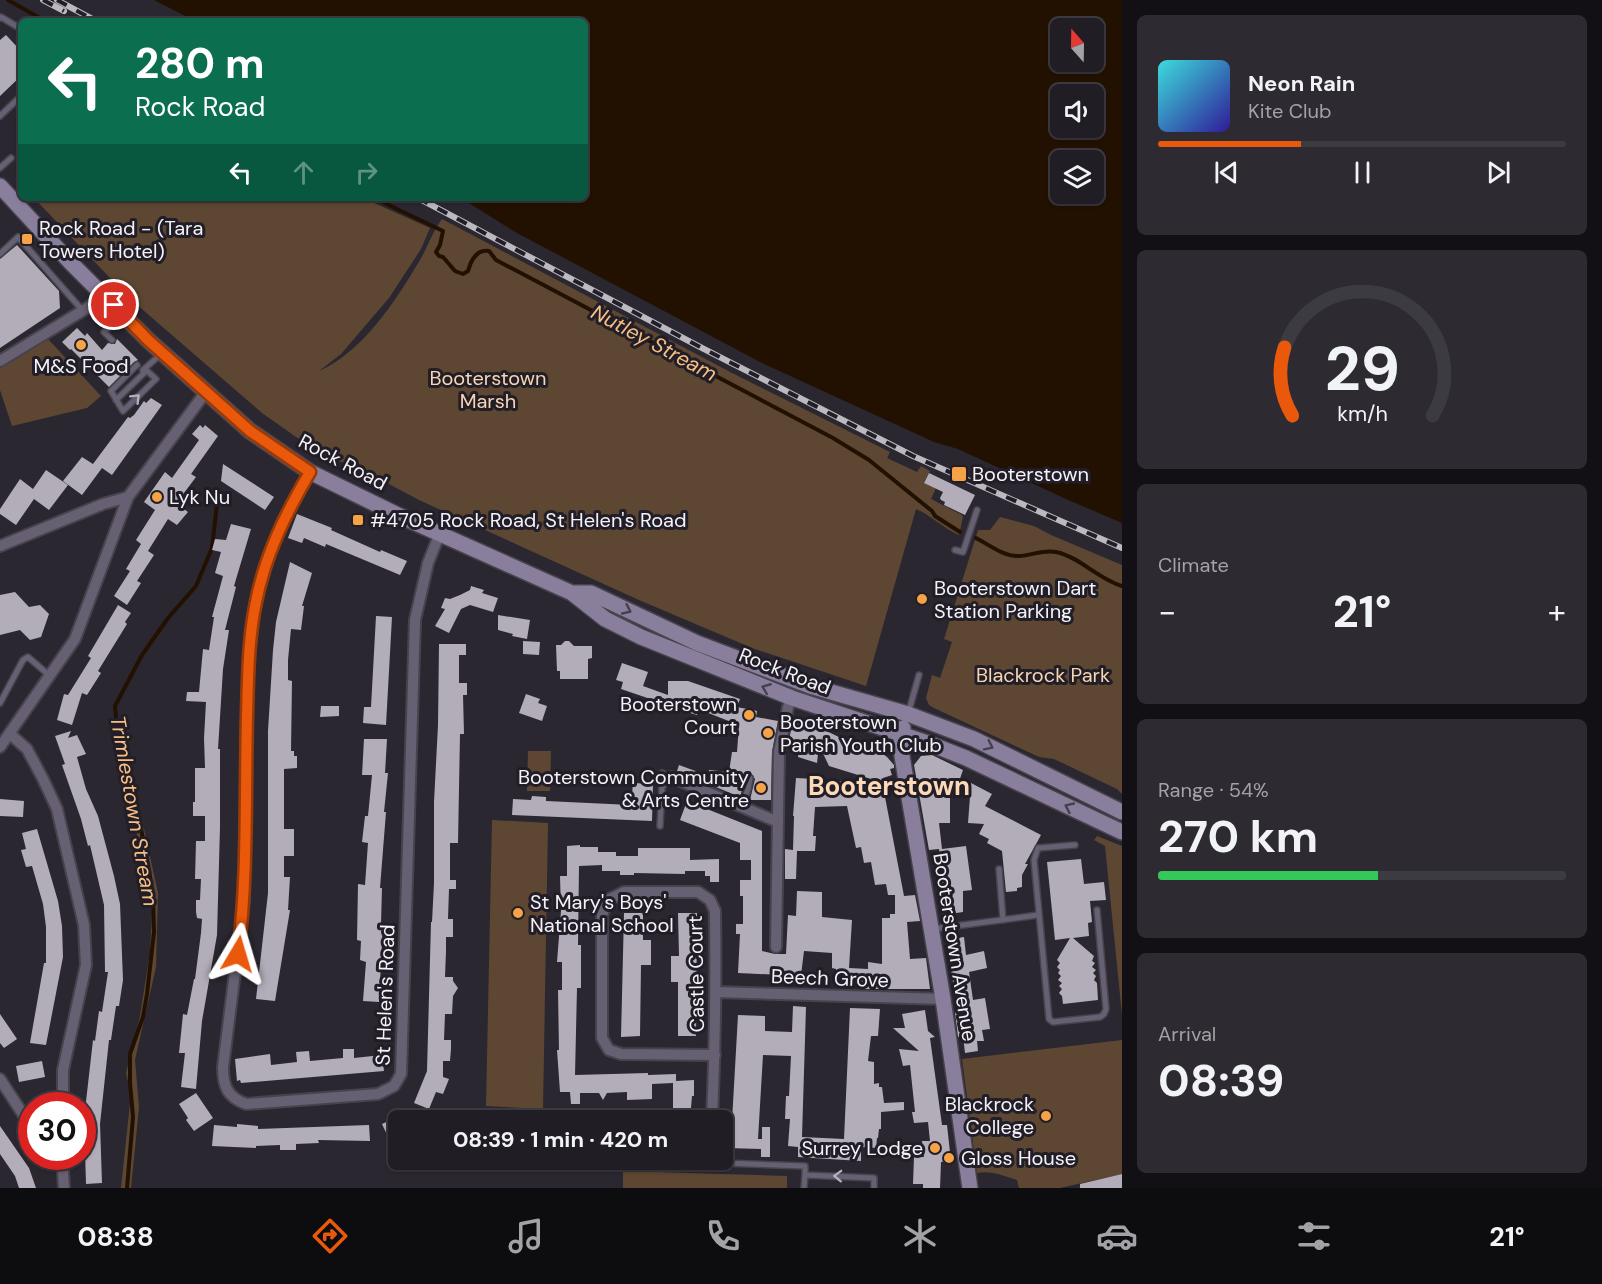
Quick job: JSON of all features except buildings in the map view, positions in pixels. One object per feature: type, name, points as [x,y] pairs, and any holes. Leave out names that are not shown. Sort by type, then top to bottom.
[{"type":"main road","name":"Rock Road","points":[[0,186],[105,297],[205,393],[250,431],[310,472],[361,498],[572,593],[605,619],[641,637],[792,698],[928,743],[1122,832]]},
{"type":"main road","name":"Rock Road","points":[[572,593],[591,593],[697,643],[810,686],[908,714],[974,739],[1122,812]]},
{"type":"main road","name":"Booterstown Avenue","points":[[908,714],[901,735],[904,767],[943,999],[970,1188]]},
{"type":"street","points":[[0,361],[105,297]]},
{"type":"street","points":[[0,747],[75,639],[129,497],[205,393]]},
{"type":"street","name":"St Helen's Road","points":[[310,472],[284,519],[267,561],[255,605],[250,647],[244,824],[244,901],[223,1067],[226,1090],[231,1096],[246,1104],[378,1094],[394,1086],[401,1074],[415,620],[428,563],[440,533]]},
{"type":"street","points":[[0,546],[103,504],[129,497]]},
{"type":"street","points":[[776,947],[780,741],[792,698]]},
{"type":"street","points":[[10,734],[27,748],[57,809],[84,925],[86,965],[63,1070],[63,1092]]},
{"type":"street","points":[[666,775],[778,822]]},
{"type":"street","name":"Castle Court","points":[[712,1110],[715,1055],[716,992],[715,911],[710,900],[698,892],[624,892],[608,900],[603,915],[602,1038],[609,1050],[621,1054],[715,1055]]},
{"type":"street","name":"Beech Grove","points":[[716,992],[943,999]]},
{"type":"street","points":[[0,1079],[18,1107]]},
{"type":"street","points":[[63,1170],[64,1188]]},
{"type":"lane","points":[[0,18],[18,27]]},
{"type":"lane","points":[[0,116],[18,99]]},
{"type":"lane","points":[[0,168],[11,158]]},
{"type":"lane","points":[[0,254],[18,237],[83,311]]},
{"type":"lane","points":[[112,340],[104,332],[123,314]]},
{"type":"lane","points":[[116,400],[162,353]]},
{"type":"lane","points":[[136,364],[144,370],[156,379],[123,411],[111,391],[136,364]]},
{"type":"lane","points":[[955,550],[963,552],[977,510]]},
{"type":"lane","points":[[0,703],[23,660],[28,657],[50,676]]},
{"type":"lane","points":[[908,714],[919,675]]},
{"type":"lane","points":[[660,826],[662,787],[666,775]]},
{"type":"lane","points":[[742,807],[750,778]]},
{"type":"lane","points":[[1076,845],[1038,848],[1035,860],[1034,871],[1049,1019],[1053,1022],[1100,1017],[1106,1010],[1097,910]]},
{"type":"lane","points":[[999,869],[1003,920]]},
{"type":"lane","points":[[932,929],[1038,915]]},
{"type":"lane","points":[[733,1163],[806,1166],[804,1188]]},
{"type":"lane","points":[[805,1175],[874,1178],[874,1188]]},
{"type":"green space","name":"Booterstown Marsh","points":[[37,201],[370,201],[430,228],[421,249],[389,298],[341,354],[319,371],[350,351],[377,323],[411,275],[442,219],[732,373],[890,452],[887,458],[917,472],[921,466],[930,471],[924,482],[936,488],[931,499],[963,517],[959,535],[916,509],[866,686],[752,648],[639,600],[419,500],[376,477],[377,475],[331,458],[262,413],[128,297]]},
{"type":"green space","points":[[48,339],[101,396],[87,408],[12,426],[0,390],[0,368]]},
{"type":"green space","name":"Blackrock Park","points":[[1000,517],[1034,526],[1122,565],[1122,794],[1117,789],[1054,759],[1039,757],[929,705],[926,698],[932,675],[940,678],[952,642],[944,639],[978,530],[990,530]]},
{"type":"green space","points":[[528,751],[551,751],[550,791],[527,791]]},
{"type":"green space","points":[[134,783],[158,893],[156,967],[135,1060],[139,1107],[131,1188],[121,1188],[131,1094],[126,1073],[140,1016],[150,952],[152,912],[144,862],[125,789]]},
{"type":"green space","points":[[492,820],[548,823],[543,1109],[486,1106]]},
{"type":"green space","points":[[1097,836],[1122,846],[1122,1015],[1105,846],[1094,840]]},
{"type":"green space","name":"Blackrock College","points":[[1122,1040],[1122,1174],[1060,1188],[1019,1188],[1017,1180],[992,1173],[977,1173],[962,1059]]},
{"type":"green space","points":[[623,1171],[787,1176],[787,1188],[623,1188]]},
{"type":"shaded area","points":[[154,0],[1122,0],[1122,523],[958,449],[934,442],[762,363],[517,233],[466,201],[588,201],[588,18],[189,18]]},
{"type":"waterway","name":"Nutley Stream","points":[[8,0],[40,18]]},
{"type":"waterway","name":"Nutley Stream","points":[[380,201],[443,231],[436,252],[455,271],[463,274],[468,271],[478,254],[489,251],[496,260],[833,438],[869,460],[932,511],[935,516],[960,532]]},
{"type":"waterway","name":"Trimlestown Stream","points":[[127,1188],[133,1117],[130,1054],[143,1017],[154,932],[153,896],[149,871],[115,706],[142,655],[168,618],[196,586],[212,548],[218,495]]},
{"type":"waterway","name":"Nutley Stream","points":[[976,538],[1013,556],[1046,551],[1056,552],[1122,586]]},
{"type":"railway","points":[[43,0],[64,11]]},
{"type":"railway","points":[[57,0],[90,18]]},
{"type":"railway","points":[[424,201],[913,456],[1122,548]]},
{"type":"place","name":"Rock Road - (Tara Towers Hotel)","points":[[27,239]]},
{"type":"place","name":"M&S Food","points":[[81,345]]},
{"type":"place","name":"Booterstown","points":[[959,474]]},
{"type":"place","name":"Lyk Nu","points":[[157,497]]},
{"type":"place","name":"#4705 Rock Road, St Helen's Road","points":[[358,520]]},
{"type":"place","name":"Booterstown Dart Station Parking","points":[[922,599]]},
{"type":"place","name":"Booterstown Court","points":[[749,715]]},
{"type":"place","name":"Booterstown Parish Youth Club","points":[[768,733]]},
{"type":"place","name":"Booterstown Community & Arts Centre","points":[[761,788]]},
{"type":"place","name":"St Mary's Boys' National School","points":[[518,913]]},
{"type":"place","name":"Blackrock College","points":[[1046,1116]]},
{"type":"place","name":"Surrey Lodge","points":[[935,1148]]},
{"type":"place","name":"Gloss House","points":[[949,1158]]},
{"type":"district","name":"Booterstown","points":[[889,786]]},
{"type":"route","points":[[114,305],[205,393],[250,431],[310,472],[284,519],[267,561],[255,605],[247,696],[244,901],[238,954]]}]
